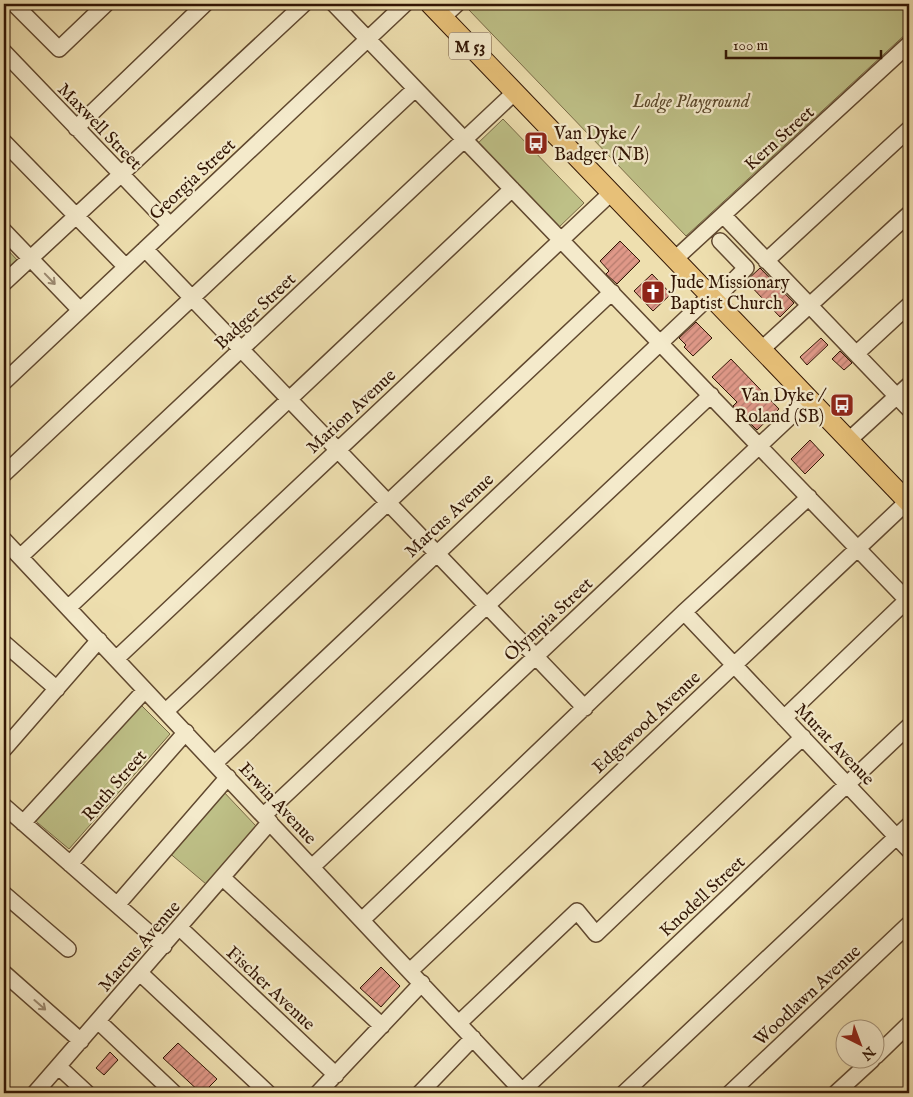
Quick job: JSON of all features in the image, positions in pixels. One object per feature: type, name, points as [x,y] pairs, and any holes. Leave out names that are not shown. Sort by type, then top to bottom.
[{"type":"main road","name":"M 53","points":[[436,10],[908,502]]},
{"type":"street","points":[[14,4],[59,49],[106,4]]},
{"type":"street","points":[[76,128],[205,4]]},
{"type":"street","points":[[4,283],[304,4]]},
{"type":"street","points":[[334,4],[908,601],[784,718]]},
{"type":"street","name":"Georgia Street","points":[[4,382],[405,4]]},
{"type":"street","points":[[436,10],[457,4]]},
{"type":"street","name":"Kern Street","points":[[675,259],[909,44]]},
{"type":"street","name":"Maxwell Street","points":[[4,52],[170,225]]},
{"type":"street","points":[[4,474],[415,89]]},
{"type":"street","name":"Badger Street","points":[[20,557],[515,92]]},
{"type":"street","points":[[766,261],[909,129]]},
{"type":"street","points":[[4,142],[126,267]]},
{"type":"street","points":[[68,608],[512,189]]},
{"type":"street","name":"Marion Avenue","points":[[117,658],[611,192]]},
{"type":"street","points":[[762,349],[909,214]]},
{"type":"street","points":[[722,215],[909,409]]},
{"type":"street","points":[[4,231],[80,310]]},
{"type":"street","name":"Marcus Avenue","points":[[215,762],[661,342],[746,268],[720,241]]},
{"type":"street","points":[[145,249],[585,708]]},
{"type":"street","points":[[166,711],[612,292]]},
{"type":"street","points":[[856,354],[909,305]]},
{"type":"street","points":[[849,440],[909,385]]},
{"type":"street","name":"Marcus Avenue","points":[[35,1093],[223,878],[267,819],[487,605],[711,395]]},
{"type":"street","name":"Olympia Street","points":[[312,867],[809,399]]},
{"type":"street","points":[[362,920],[684,612],[809,496]]},
{"type":"street","name":"Edgewood Avenue","points":[[410,971],[908,502]]},
{"type":"street","name":"Erwin Avenue","points":[[4,540],[215,762],[522,1093]]},
{"type":"street","name":"Murat Avenue","points":[[684,612],[909,850]]},
{"type":"street","points":[[4,749],[9,732],[57,689],[99,640]]},
{"type":"street","points":[[4,643],[57,689]]},
{"type":"street","points":[[23,823],[145,690]]},
{"type":"street","name":"Knodell Street","points":[[522,1093],[909,726]]},
{"type":"street","name":"Ruth Street","points":[[70,864],[186,732]]},
{"type":"street","points":[[459,1023],[577,911],[596,934],[803,737]]},
{"type":"street","points":[[117,905],[228,777]]},
{"type":"street","points":[[4,806],[164,946]]},
{"type":"street","points":[[624,1093],[909,824]]},
{"type":"street","points":[[223,878],[382,1026]]},
{"type":"street","points":[[4,894],[68,949]]},
{"type":"street","name":"Woodlawn Avenue","points":[[730,1093],[909,924]]},
{"type":"street","name":"Fischer Avenue","points":[[180,928],[336,1075]]},
{"type":"street","points":[[4,973],[81,1041]]},
{"type":"street","points":[[140,973],[268,1093]]},
{"type":"street","points":[[318,1093],[422,983]]},
{"type":"street","points":[[98,1021],[174,1093]]},
{"type":"street","points":[[886,1046],[909,1024]]},
{"type":"street","points":[[420,1093],[473,1038]]},
{"type":"street","points":[[59,1067],[87,1093]]},
{"type":"street","points":[[836,1093],[861,1070]]},
{"type":"green space","name":"Lodge Playground","points":[[475,4],[909,4],[909,31],[686,236],[469,10]]},
{"type":"green space","points":[[503,119],[584,203],[556,230],[475,146]]},
{"type":"green space","points":[[4,246],[20,263],[4,278]]},
{"type":"green space","points":[[138,702],[170,734],[69,849],[32,818]]},
{"type":"green space","points":[[221,789],[256,826],[206,884],[167,851]]},
{"type":"building","points":[[620,241],[640,261],[617,284],[606,274],[609,271],[600,261]]},
{"type":"building","points":[[760,268],[794,303],[780,317],[746,281]]},
{"type":"building","name":"Jude Missionary Baptist Church","points":[[652,274],[671,294],[653,311],[634,291]]},
{"type":"building","points":[[696,322],[712,338],[693,356],[684,347],[686,345],[679,338]]},
{"type":"building","points":[[821,338],[828,345],[807,365],[800,357]]},
{"type":"building","points":[[840,351],[852,363],[844,370],[832,359]]},
{"type":"building","points":[[731,359],[779,409],[757,430],[733,406],[737,402],[712,377]]},
{"type":"building","points":[[810,440],[824,455],[805,474],[791,459]]},
{"type":"building","points":[[381,967],[400,986],[381,1007],[360,988]]},
{"type":"building","points":[[178,1043],[217,1079],[203,1093],[163,1058]]},
{"type":"building","points":[[110,1052],[118,1060],[104,1075],[96,1068]]},
{"type":"place","name":"Van Dyke / Badger (NB)","points":[[536,143]]},
{"type":"place","name":"Jude Missionary Baptist Church","points":[[653,292]]},
{"type":"place","name":"Van Dyke / Roland (SB)","points":[[842,405]]}]
